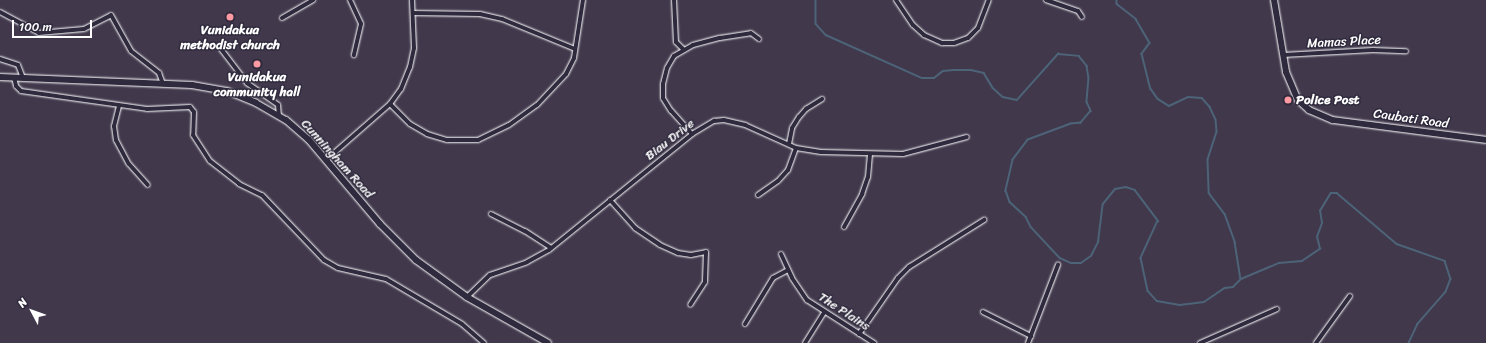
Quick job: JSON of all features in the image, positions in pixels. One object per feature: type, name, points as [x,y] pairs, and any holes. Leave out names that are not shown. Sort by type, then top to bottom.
[{"type":"main road","name":"Caubati Road","points":[[1274,0],[1283,55],[1291,86],[1298,100],[1318,115],[1333,120],[1486,140]]},
{"type":"main road","name":"Cunningham Road","points":[[0,77],[192,85],[227,91],[279,116],[297,128],[404,250],[445,283],[548,343]]},
{"type":"street","points":[[282,18],[313,0]]},
{"type":"street","points":[[350,0],[361,24],[354,55]]},
{"type":"street","points":[[326,160],[390,104],[401,89],[410,67],[414,42],[412,0]]},
{"type":"street","points":[[390,104],[410,124],[427,134],[447,140],[478,140],[509,125],[542,100],[566,74],[575,49],[583,0]]},
{"type":"street","points":[[674,0],[676,42],[684,50]]},
{"type":"street","points":[[896,0],[913,26],[924,35],[942,42],[954,43],[968,38],[978,28],[989,0]]},
{"type":"street","points":[[1046,0],[1078,11],[1082,17]]},
{"type":"street","points":[[0,12],[39,33],[84,29],[108,15],[113,16],[128,46],[139,59],[159,73],[163,84]]},
{"type":"street","points":[[413,13],[480,14],[502,19],[575,49]]},
{"type":"street","points":[[692,134],[671,111],[663,98],[663,84],[667,68],[674,56],[684,50],[720,38],[751,33],[759,39]]},
{"type":"street","points":[[221,49],[247,83],[278,105],[279,116]]},
{"type":"street","name":"Mamas Place","points":[[1283,55],[1373,50],[1406,51]]},
{"type":"street","points":[[0,59],[18,65],[23,78]]},
{"type":"street","points":[[14,77],[16,86],[21,91],[119,106],[162,109],[192,108],[194,112],[193,135],[210,161],[239,184],[262,195],[324,260],[338,268],[386,279],[462,324],[484,343]]},
{"type":"street","points":[[790,144],[792,128],[799,117],[806,109],[822,99]]},
{"type":"street","points":[[119,106],[114,126],[116,140],[129,164],[148,185]]},
{"type":"street","name":"Biau Drive","points":[[467,297],[490,275],[534,260],[551,248],[692,134],[709,124],[724,120],[745,125],[796,148],[821,152],[903,154],[967,137]]},
{"type":"street","points":[[758,195],[778,181],[788,170],[796,148]]},
{"type":"street","points":[[844,227],[862,194],[868,177],[870,154]]},
{"type":"street","points":[[610,200],[635,228],[660,245],[678,253],[690,255],[706,252],[705,282],[690,306]]},
{"type":"street","points":[[491,214],[525,230],[551,248]]},
{"type":"street","points":[[859,334],[898,278],[942,245],[984,220]]},
{"type":"street","name":"The Plains","points":[[780,254],[802,294],[824,312],[874,343]]},
{"type":"street","points":[[1028,343],[1058,265]]},
{"type":"street","points":[[745,324],[773,278],[788,270]]},
{"type":"street","points":[[1316,343],[1350,296]]},
{"type":"street","points":[[1200,343],[1277,310]]},
{"type":"street","points":[[805,343],[824,312]]},
{"type":"street","points":[[983,312],[1031,336]]},
{"type":"waterway","points":[[816,0],[816,24],[826,35],[922,78],[934,78],[943,71],[953,70],[971,70],[984,73],[993,88],[1003,97],[1017,100],[1058,54],[1079,56],[1087,66],[1089,78],[1087,102],[1091,111],[1081,123],[1071,124],[1028,140],[1013,160],[1006,191],[1010,202],[1026,217],[1031,227],[1060,258],[1071,263],[1081,263],[1091,256],[1098,242],[1103,204],[1115,189],[1126,187],[1135,190],[1158,221],[1141,258],[1148,291],[1157,301],[1180,305],[1204,302],[1225,288],[1233,287],[1241,279],[1279,263],[1302,261],[1320,249],[1317,237],[1322,223],[1320,211],[1331,193],[1337,193],[1397,244],[1445,261],[1451,279],[1446,292],[1418,324],[1409,343]]},
{"type":"waterway","points":[[1117,0],[1117,4],[1136,19],[1150,43],[1142,54],[1151,89],[1158,99],[1169,106],[1188,97],[1202,98],[1210,107],[1216,120],[1217,132],[1208,160],[1209,193],[1225,214],[1235,242],[1241,279]]},
{"type":"place","name":"Vunidakua methodist church","points":[[230,17]]},
{"type":"place","name":"Vunidakua community hall","points":[[257,64]]},
{"type":"place","name":"Police Post","points":[[1288,100]]}]
